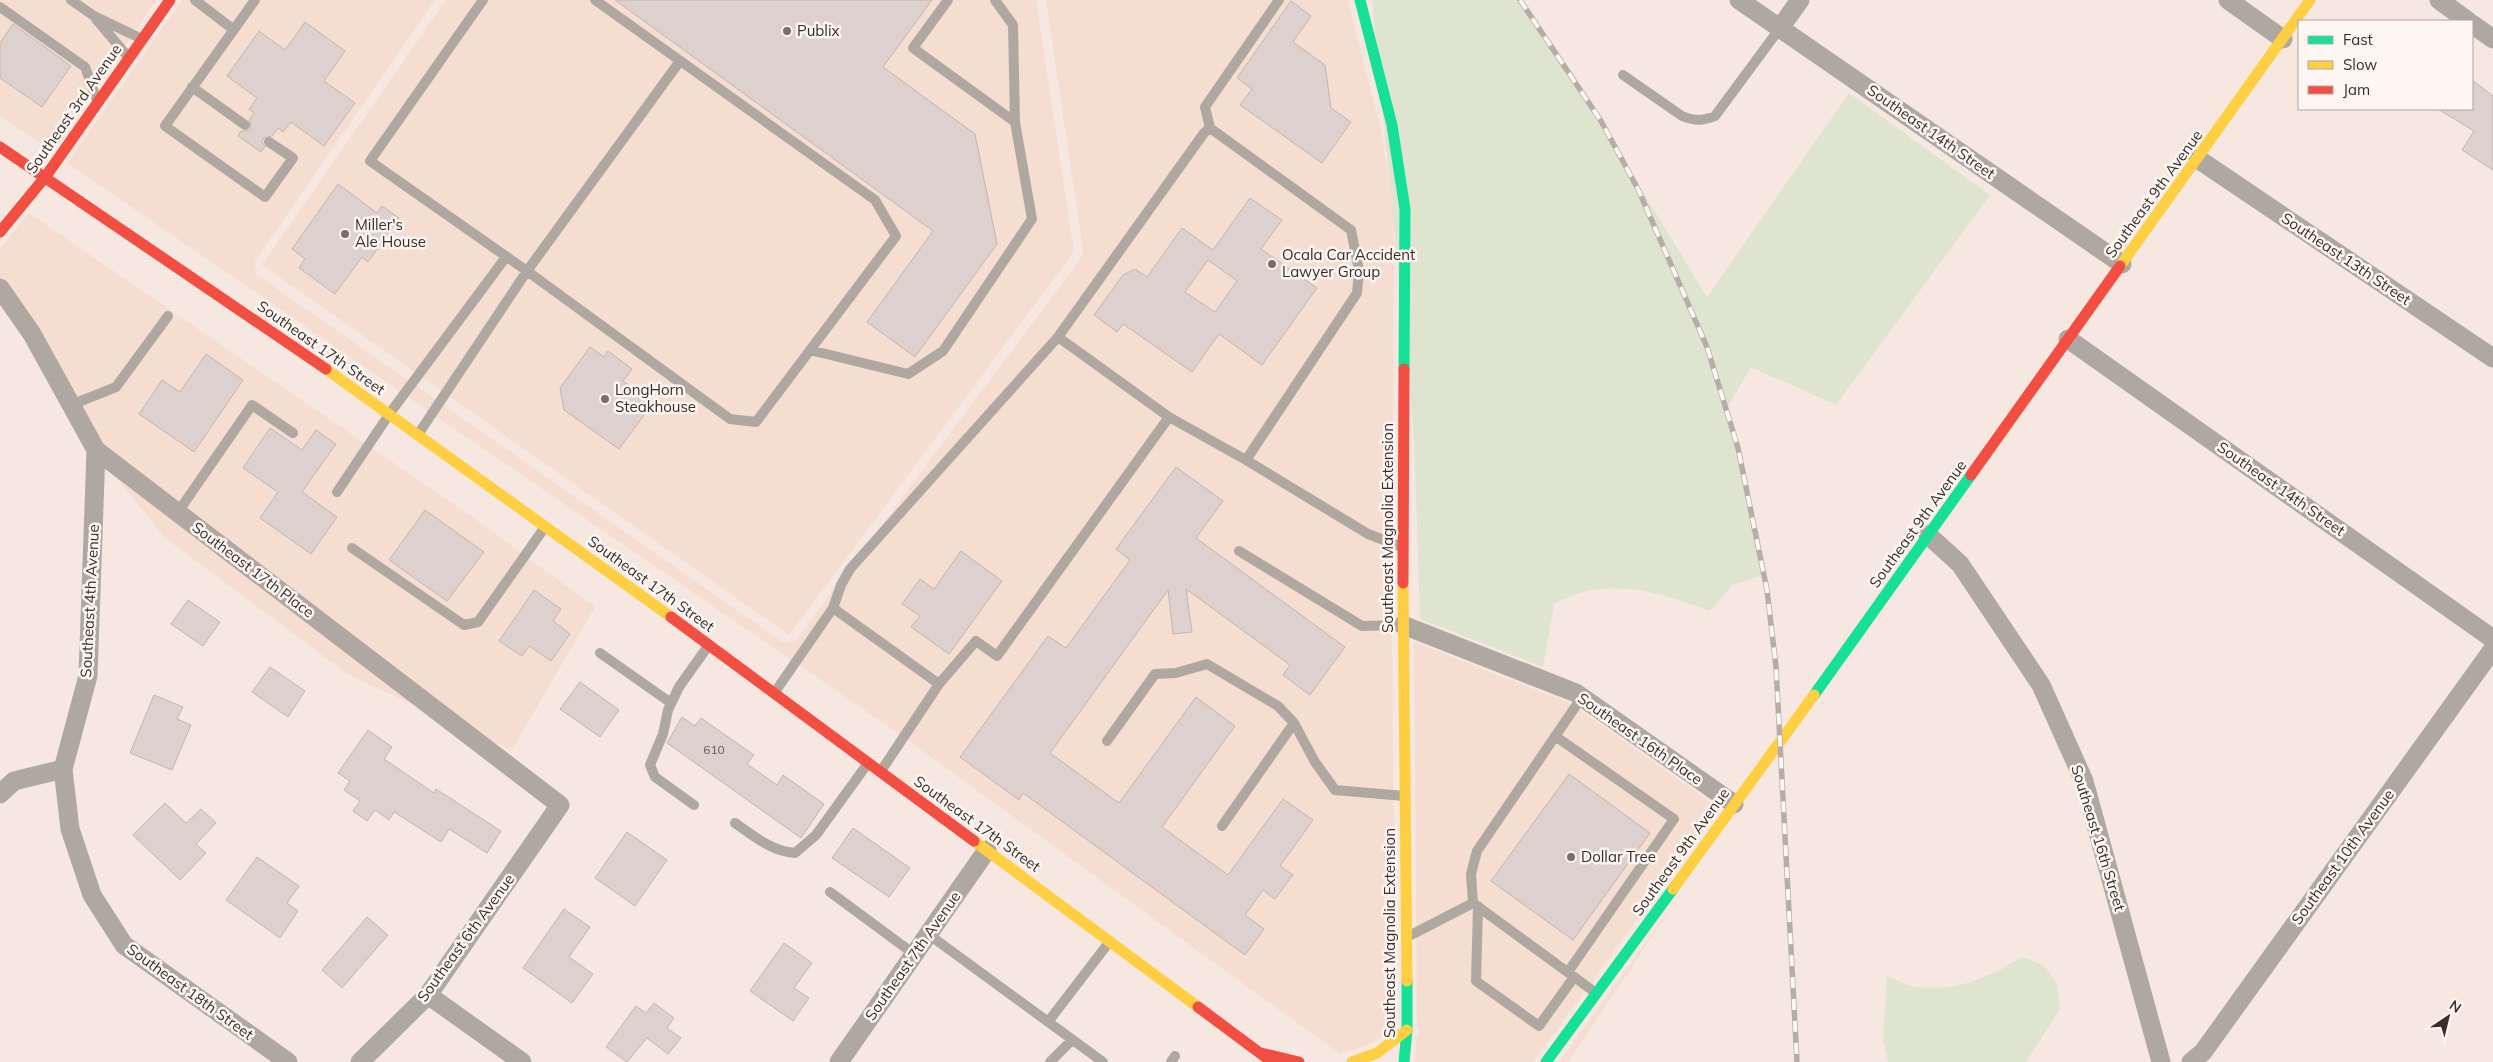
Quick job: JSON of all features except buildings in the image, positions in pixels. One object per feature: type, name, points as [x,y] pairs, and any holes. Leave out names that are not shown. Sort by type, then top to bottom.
[{"type":"main road","name":"Southeast 3rd Avenue","points":[[0,232],[46,176],[170,0]]},
{"type":"main road","name":"Southeast Magnolia Extension","points":[[1360,0],[1392,125],[1405,209],[1403,625],[1407,1030],[1404,1062]]},
{"type":"main road","name":"Southeast 9th Avenue","points":[[1546,1062],[1928,535],[2310,0]]},
{"type":"main road","name":"Southeast 17th Street","points":[[0,147],[46,176],[390,413],[774,693],[1272,1062]]},
{"type":"main road","points":[[1352,1062],[1377,1052],[1407,1030]]},
{"type":"main road","points":[[1261,1053],[1299,1062]]},
{"type":"street","name":"Southeast 14th Street","points":[[1739,0],[2122,264]]},
{"type":"street","points":[[1780,28],[1800,0]]},
{"type":"street","points":[[2228,0],[2283,39]]},
{"type":"street","points":[[2438,0],[2467,20]]},
{"type":"street","points":[[2473,25],[2493,39]]},
{"type":"street","name":"Southeast 13th Street","points":[[2198,159],[2493,358]]},
{"type":"street","name":"Southeast 17th Place","points":[[0,288],[32,334],[96,450],[560,805]]},
{"type":"street","name":"Southeast 14th Street","points":[[2068,339],[2493,638]]},
{"type":"street","name":"Southeast 4th Avenue","points":[[63,769],[88,676],[96,450]]},
{"type":"street","name":"Southeast 16th Street","points":[[1928,535],[1960,564],[2041,685],[2084,781],[2161,1062]]},
{"type":"street","name":"Southeast 16th Place","points":[[1403,625],[1582,697],[1734,804]]},
{"type":"street","name":"Southeast 10th Avenue","points":[[2191,1062],[2203,1052],[2493,649]]},
{"type":"street","points":[[0,794],[14,781],[63,769]]},
{"type":"street","name":"Southeast 18th Street","points":[[63,769],[70,829],[92,895],[124,945],[288,1062]]},
{"type":"street","name":"Southeast 6th Avenue","points":[[360,1062],[428,995],[560,805]]},
{"type":"street","name":"Southeast 7th Avenue","points":[[840,1062],[987,850]]},
{"type":"street","points":[[428,995],[522,1062]]},
{"type":"lane","points":[[71,0],[94,16],[142,39]]},
{"type":"lane","points":[[194,0],[234,30]]},
{"type":"lane","points":[[255,0],[165,126],[266,197],[293,158],[269,142]]},
{"type":"lane","points":[[483,0],[370,161],[527,271],[730,419],[756,422],[896,236],[875,200],[595,0]]},
{"type":"lane","points":[[948,0],[913,48],[1015,122]]},
{"type":"lane","points":[[810,350],[908,374],[943,351],[1032,219],[1015,122],[1013,26],[995,0]]},
{"type":"lane","points":[[1246,460],[1357,293],[1360,270],[1351,230],[1210,128],[1205,107],[1279,0]]},
{"type":"lane","points":[[0,7],[85,67],[98,102]]},
{"type":"lane","points":[[94,16],[129,58]]},
{"type":"lane","points":[[1624,75],[1682,116],[1693,120],[1709,118],[1715,116],[1780,28]]},
{"type":"lane","points":[[419,434],[527,271],[680,61]]},
{"type":"lane","points":[[192,86],[246,125]]},
{"type":"lane","points":[[774,693],[833,608],[840,585],[850,568],[1058,337],[1204,132],[1210,128]]},
{"type":"lane","points":[[337,492],[390,413],[506,256]]},
{"type":"lane","points":[[71,404],[116,387],[168,316]]},
{"type":"lane","points":[[1058,337],[1170,417],[1246,460],[1368,534],[1403,548]]},
{"type":"lane","points":[[178,512],[252,405],[293,433]]},
{"type":"lane","points":[[881,772],[939,684],[976,641],[997,656],[1170,417]]},
{"type":"lane","points":[[352,548],[464,625],[478,622],[546,526]]},
{"type":"lane","points":[[1239,551],[1362,626],[1403,625]]},
{"type":"lane","points":[[833,608],[939,684]]},
{"type":"lane","points":[[694,805],[655,777],[650,765],[663,734],[671,703],[679,687],[708,645]]},
{"type":"lane","points":[[600,653],[671,703]]},
{"type":"lane","points":[[1107,741],[1155,674],[1176,673],[1207,664],[1278,706],[1294,723],[1315,762],[1335,790],[1405,796]]},
{"type":"lane","points":[[1555,736],[1674,819],[1570,974],[1539,1026],[1476,982],[1476,905],[1471,874],[1477,851],[1555,736],[1582,697]]},
{"type":"lane","points":[[1222,826],[1294,723]]},
{"type":"lane","points":[[735,823],[765,844],[783,852],[794,853],[816,835],[869,763]]},
{"type":"lane","points":[[830,892],[914,954]]},
{"type":"lane","points":[[1406,937],[1476,905]]},
{"type":"lane","points":[[1476,905],[1596,993]]},
{"type":"lane","points":[[928,934],[1103,1062]]},
{"type":"lane","points":[[1048,1022],[1111,941]]},
{"type":"lane","points":[[1050,1062],[1072,1040]]},
{"type":"shaded area","points":[[0,0],[157,0],[51,151],[0,116]]},
{"type":"shaded area","points":[[182,0],[435,0],[255,261],[256,274],[784,643],[796,640],[1081,258],[1083,250],[1046,0],[1348,0],[1381,129],[1394,211],[1392,624],[1389,632],[1392,633],[1396,1025],[1373,1043],[1340,1054],[895,731],[67,163]]},
{"type":"shaded area","points":[[446,0],[1036,0],[1074,252],[789,635],[262,265]]},
{"type":"shaded area","points":[[29,213],[481,523],[595,607],[512,750],[349,675],[165,538],[74,425],[7,307],[0,307],[0,248]]},
{"type":"shaded area","points":[[1414,642],[1570,703],[1719,808],[1533,1062],[1415,1062],[1417,1035],[1421,1032],[1417,1026]]},
{"type":"shaded area","points":[[1678,898],[1568,1062],[1559,1062]]},
{"type":"green space","points":[[1372,0],[1521,0],[1562,59],[1707,297],[1849,93],[1990,195],[1836,405],[1751,367],[1727,408],[1743,462],[1767,574],[1733,585],[1710,611],[1663,595],[1631,589],[1615,588],[1582,592],[1554,604],[1543,667],[1420,619],[1414,435]]},
{"type":"green space","points":[[2022,957],[2044,965],[2057,984],[2060,1009],[2026,1062],[1888,1062],[1883,1039],[1887,976],[1913,986],[1945,987],[1972,982],[1985,977]]},
{"type":"railway","points":[[1520,0],[1601,121],[1638,189],[1707,347],[1738,448],[1767,590],[1776,667],[1797,1062]]},
{"type":"traffic: fast","points":[[1360,0],[1392,125],[1405,209],[1404,369]]},
{"type":"traffic: fast","points":[[1814,695],[1971,475]]},
{"type":"traffic: fast","points":[[1546,1062],[1673,889]]},
{"type":"traffic: fast","points":[[1404,1062],[1407,1030],[1407,981]]},
{"type":"traffic: slow","points":[[2120,266],[2310,0]]},
{"type":"traffic: slow","points":[[326,369],[671,617]]},
{"type":"traffic: slow","points":[[1403,583],[1407,981]]},
{"type":"traffic: slow","points":[[1673,889],[1814,695]]},
{"type":"traffic: slow","points":[[974,841],[1198,1007]]},
{"type":"traffic: slow","points":[[1352,1062],[1377,1053],[1407,1030]]},
{"type":"traffic: jam","points":[[0,232],[46,176],[170,0]]},
{"type":"traffic: jam","points":[[0,147],[326,369]]},
{"type":"traffic: jam","points":[[1971,475],[2120,266]]},
{"type":"traffic: jam","points":[[1403,583],[1404,369]]},
{"type":"traffic: jam","points":[[671,617],[974,841]]},
{"type":"traffic: jam","points":[[1198,1007],[1272,1062]]},
{"type":"traffic: jam","points":[[1261,1053],[1299,1062]]},
{"type":"place","name":"Publix","points":[[787,31]]},
{"type":"place","name":"Miller's Ale House","points":[[345,234]]},
{"type":"place","name":"Ocala Car Accident Lawyer Group","points":[[1272,264]]},
{"type":"place","name":"LongHorn Steakhouse","points":[[605,399]]},
{"type":"place","name":"Dollar Tree","points":[[1571,857]]}]
